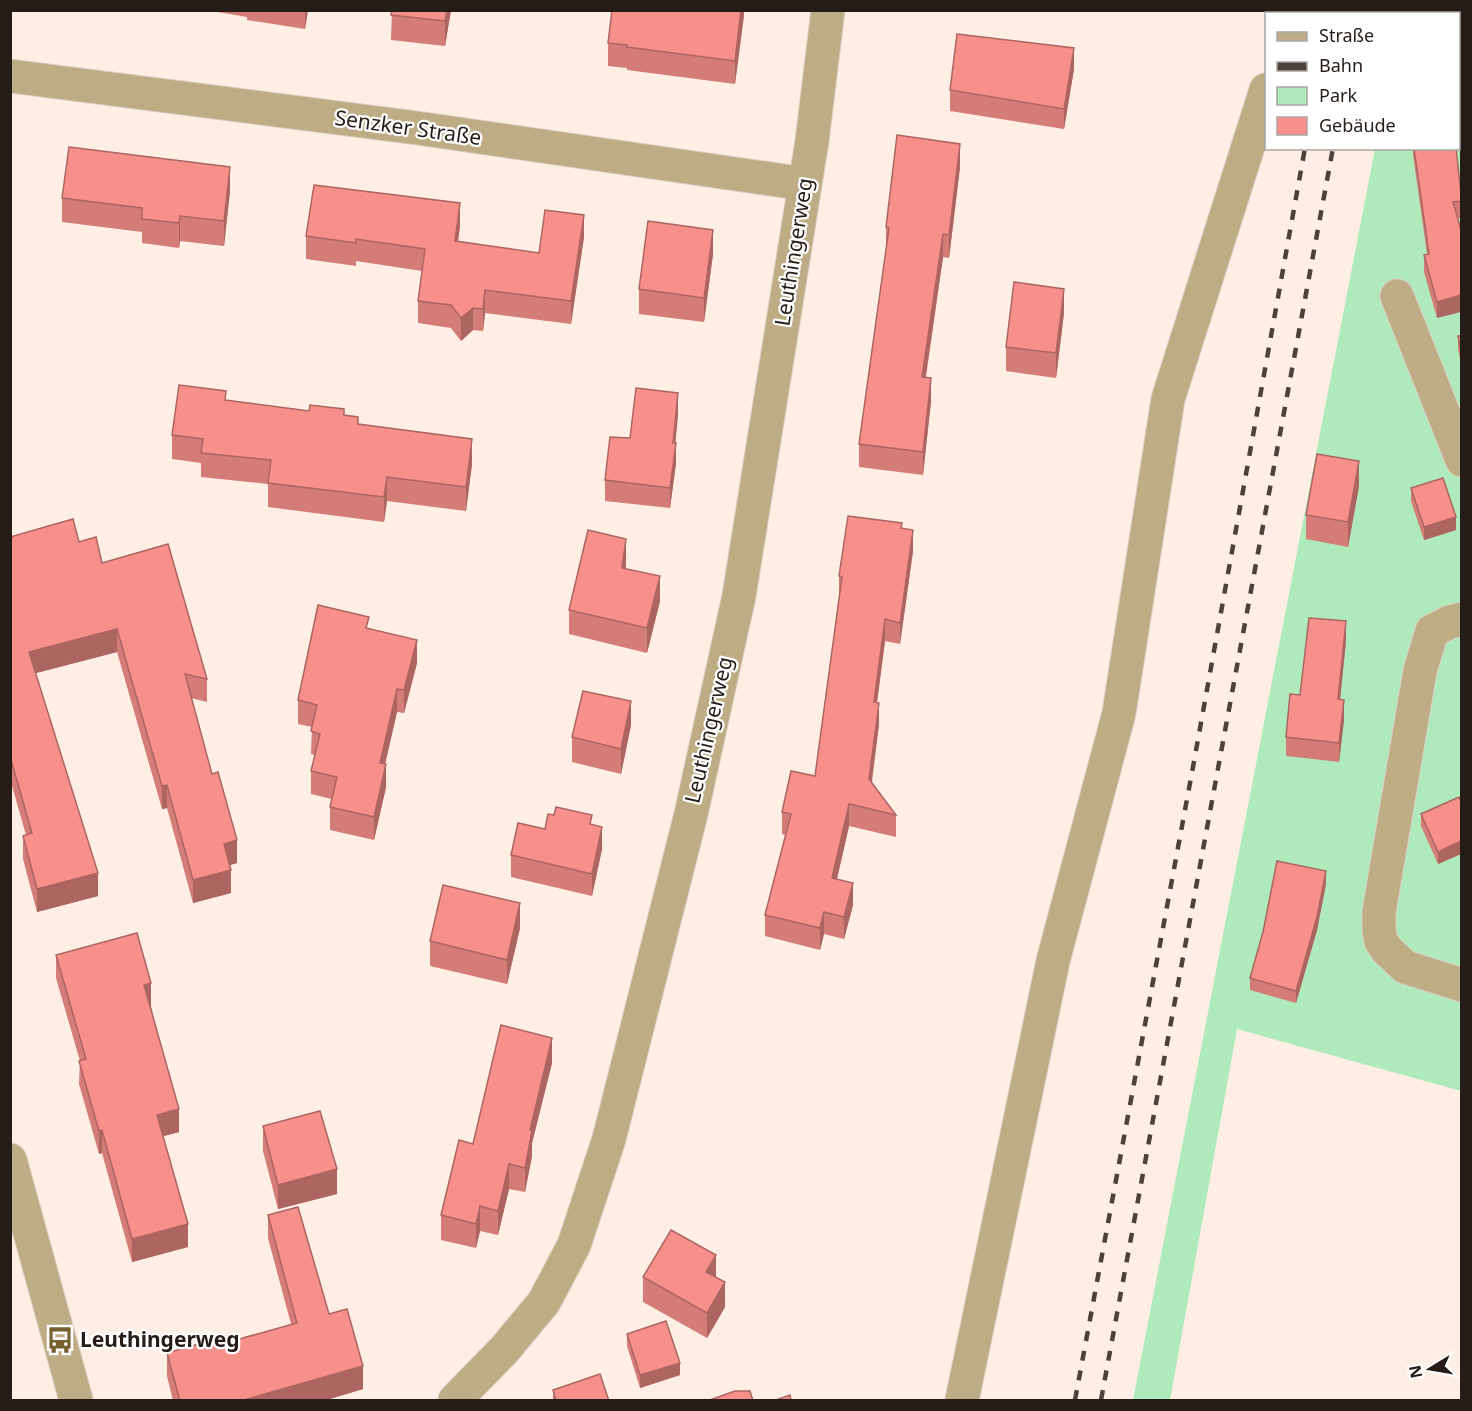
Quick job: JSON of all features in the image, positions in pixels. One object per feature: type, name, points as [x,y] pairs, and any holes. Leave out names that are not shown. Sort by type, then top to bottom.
[{"type":"street","name":"Leuthingerweg","points":[[455,1401],[504,1350],[544,1302],[574,1245],[609,1139],[690,814],[739,596],[812,141],[828,10]]},
{"type":"street","name":"Senzker Straße","points":[[10,76],[417,128],[805,184]]},
{"type":"street","points":[[962,1401],[1053,961],[1119,713],[1168,399],[1265,93]]},
{"type":"street","points":[[1398,296],[1461,460]]},
{"type":"street","points":[[1461,619],[1432,631],[1420,671],[1379,912],[1379,930],[1382,941],[1387,950],[1405,967],[1461,985]]},
{"type":"street","points":[[10,1160],[76,1401]]},
{"type":"green space","points":[[1461,11],[1461,1091],[1237,1029],[1170,1400],[1133,1400],[1375,150],[1460,150],[1460,12],[1402,12]]},
{"type":"building","points":[[392,10],[447,10],[445,21],[391,15]]},
{"type":"building","points":[[612,10],[741,10],[735,61],[608,43]]},
{"type":"building","points":[[1434,10],[1461,10],[1461,23],[1460,12],[1434,12]]},
{"type":"building","points":[[957,34],[1074,48],[1064,109],[950,90]]},
{"type":"building","points":[[897,135],[960,144],[949,235],[943,234],[922,377],[931,378],[923,452],[859,444],[889,228],[886,227]]},
{"type":"building","points":[[69,147],[230,167],[224,221],[180,216],[179,223],[142,219],[142,208],[62,198]]},
{"type":"building","points":[[1414,150],[1456,150],[1461,201],[1453,202],[1461,230],[1461,295],[1437,302],[1424,255],[1429,254]]},
{"type":"building","points":[[314,185],[460,203],[455,241],[539,253],[545,210],[584,215],[571,301],[485,290],[483,309],[473,308],[461,318],[451,305],[418,301],[425,249],[356,239],[356,243],[306,236]]},
{"type":"building","points":[[648,221],[713,230],[704,298],[639,289]]},
{"type":"building","points":[[1014,282],[1064,289],[1056,353],[1006,347]]},
{"type":"building","points":[[179,385],[226,391],[225,400],[309,411],[310,405],[344,409],[344,415],[358,417],[358,424],[472,439],[466,487],[387,477],[384,497],[268,483],[271,460],[201,453],[203,439],[172,435]]},
{"type":"building","points":[[636,388],[678,393],[673,443],[676,443],[670,488],[605,480],[610,437],[630,438]]},
{"type":"building","points":[[1317,454],[1359,461],[1348,522],[1306,515]]},
{"type":"building","points":[[1443,478],[1456,517],[1424,527],[1411,488]]},
{"type":"building","points":[[848,516],[902,523],[901,528],[913,530],[900,623],[885,619],[874,702],[879,703],[869,779],[896,815],[849,804],[832,878],[853,883],[844,917],[824,912],[820,928],[765,915],[791,814],[782,812],[791,771],[815,776]]},
{"type":"building","points":[[73,519],[79,542],[96,537],[102,563],[168,544],[207,679],[185,674],[212,774],[218,772],[237,840],[224,844],[231,870],[193,880],[167,785],[162,786],[117,629],[29,652],[98,873],[37,889],[23,836],[32,833],[10,756],[10,537]]},
{"type":"building","points":[[588,530],[626,539],[622,568],[660,576],[647,628],[569,610]]},
{"type":"building","points":[[318,605],[369,617],[366,628],[417,640],[404,690],[397,689],[380,763],[386,764],[374,817],[330,807],[337,777],[311,771],[320,734],[311,731],[317,705],[298,700]]},
{"type":"building","points":[[1309,618],[1346,621],[1338,699],[1344,700],[1339,743],[1286,737],[1290,694],[1300,695]]},
{"type":"building","points":[[583,691],[631,701],[621,749],[572,737]]},
{"type":"building","points":[[1459,797],[1461,841],[1438,852],[1421,814]]},
{"type":"building","points":[[556,807],[592,815],[590,824],[602,827],[592,874],[511,855],[518,823],[545,829],[548,814],[554,815]]},
{"type":"building","points":[[1277,861],[1326,871],[1317,917],[1296,991],[1250,978],[1263,932]]},
{"type":"building","points":[[443,885],[520,903],[507,960],[430,941]]},
{"type":"building","points":[[137,933],[151,983],[144,985],[179,1109],[157,1115],[188,1224],[132,1239],[102,1130],[99,1131],[79,1061],[86,1059],[56,955]]},
{"type":"building","points":[[501,1025],[552,1038],[530,1130],[532,1131],[525,1168],[509,1164],[498,1211],[480,1206],[476,1224],[441,1215],[459,1140],[473,1144]]},
{"type":"building","points":[[320,1111],[337,1169],[278,1185],[263,1126]]},
{"type":"building","points":[[298,1207],[329,1314],[347,1309],[363,1366],[240,1401],[180,1401],[167,1353],[230,1335],[232,1341],[297,1323],[268,1215]]},
{"type":"building","points":[[671,1230],[716,1255],[706,1272],[725,1282],[707,1313],[643,1277]]},
{"type":"building","points":[[666,1321],[680,1363],[640,1375],[627,1334]]},
{"type":"building","points":[[600,1374],[609,1401],[556,1401],[553,1390]]},
{"type":"building","points":[[735,1391],[750,1391],[753,1401],[707,1401]]},
{"type":"building","points":[[790,1395],[791,1401],[773,1401]]},
{"type":"railway","points":[[1075,1400],[1305,150]]},
{"type":"railway","points":[[1101,1400],[1333,150]]},
{"type":"place","name":"Leuthingerweg","points":[[60,1340]]}]
